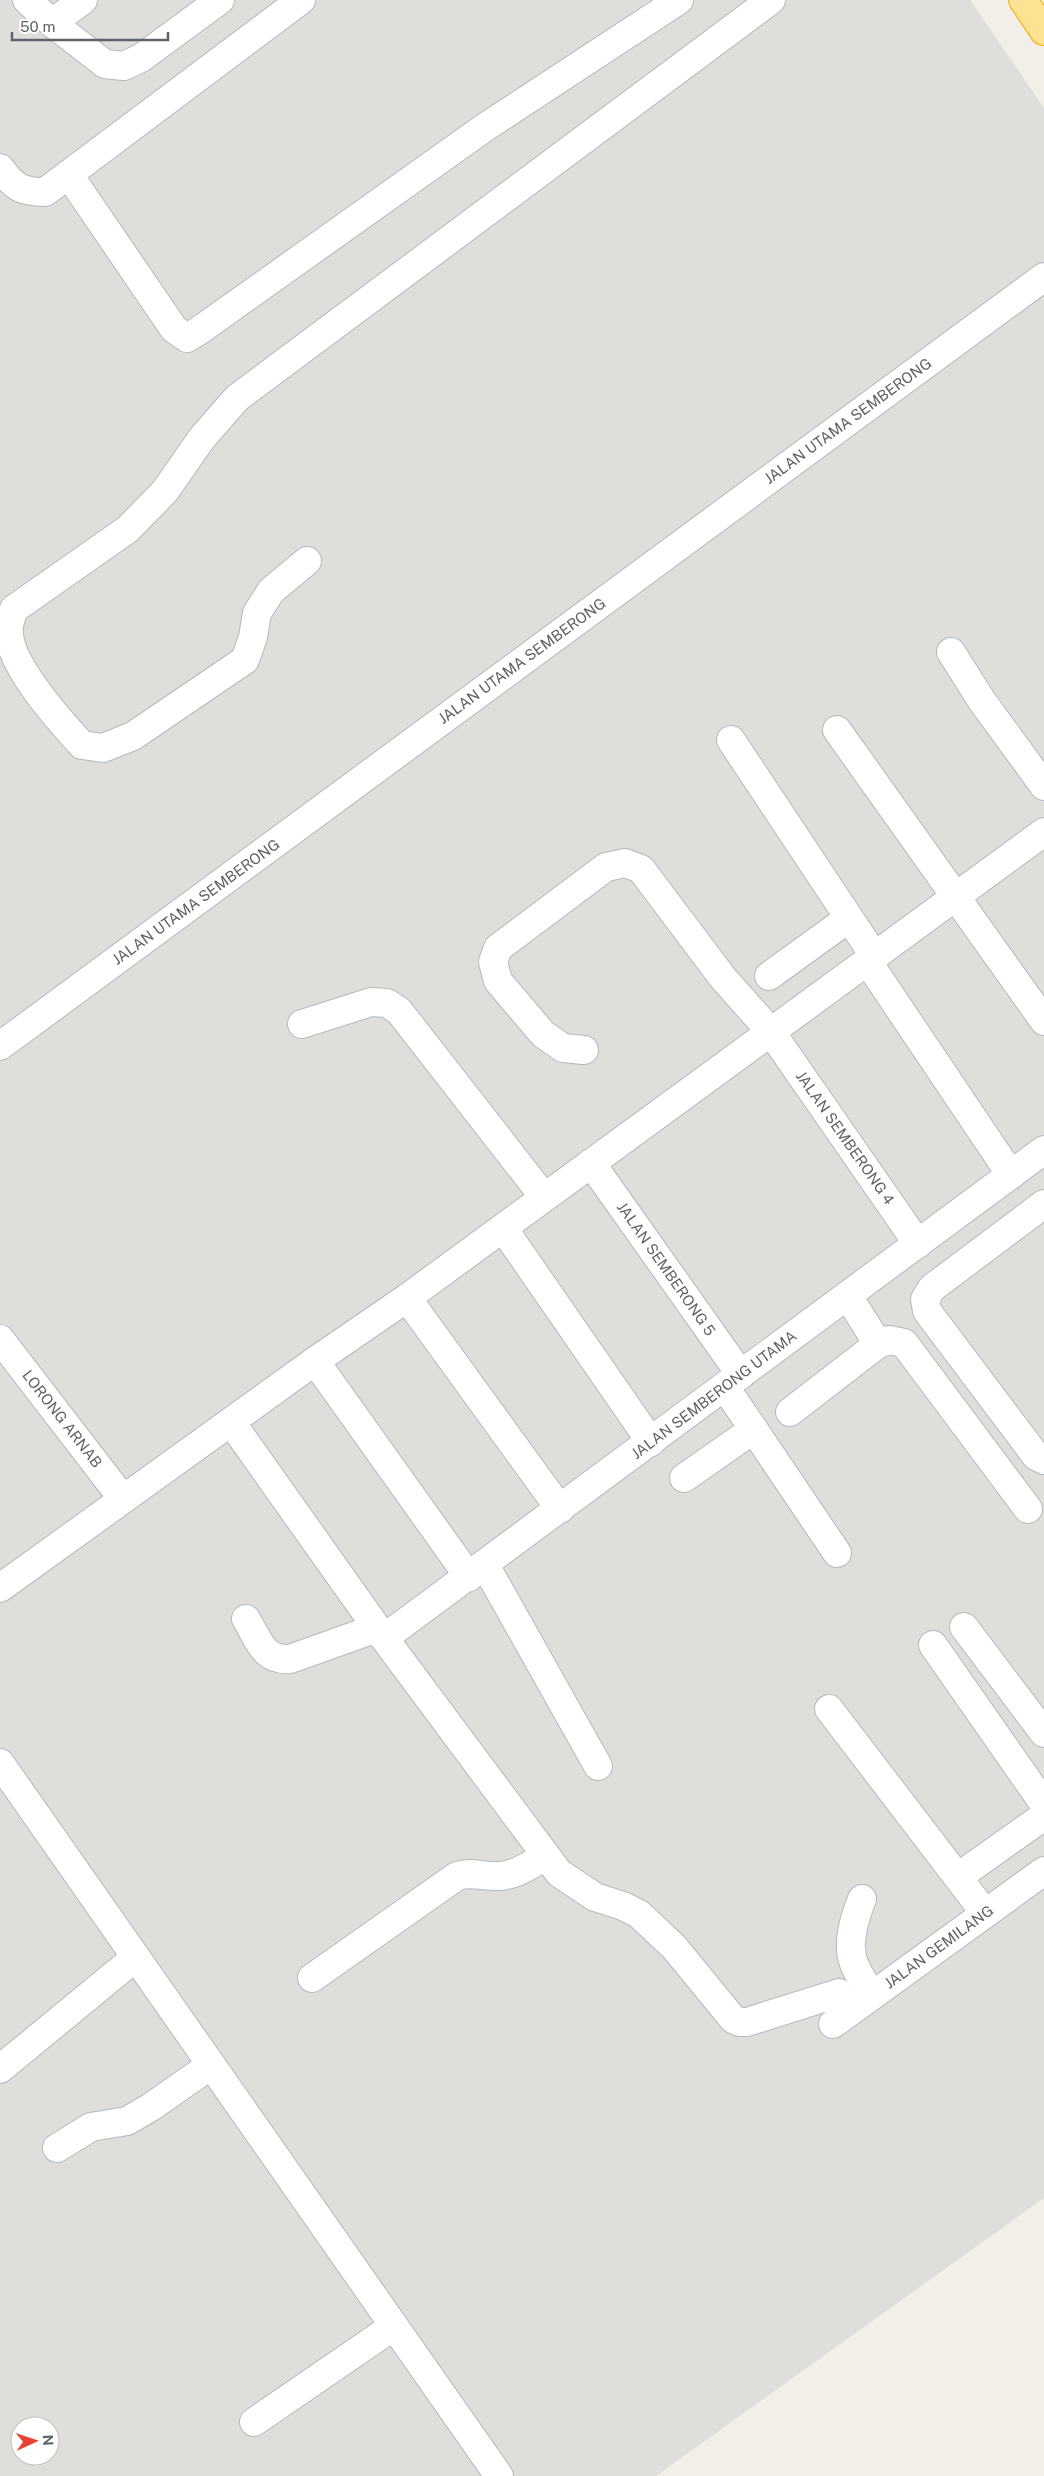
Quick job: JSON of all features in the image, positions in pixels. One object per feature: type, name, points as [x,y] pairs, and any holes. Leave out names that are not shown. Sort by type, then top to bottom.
[{"type":"highway","points":[[1023,0],[1044,31]]},
{"type":"street","points":[[27,0],[52,23],[105,64],[124,66],[141,58],[220,0]]},
{"type":"street","points":[[52,23],[83,0]]},
{"type":"street","points":[[0,168],[11,183],[28,192],[45,192],[301,0]]},
{"type":"street","points":[[69,175],[174,329],[187,338],[484,128],[678,0]]},
{"type":"street","points":[[307,561],[271,592],[257,613],[253,637],[245,660],[133,736],[102,748],[82,745],[56,717],[20,666],[12,648],[9,629],[14,610],[128,530],[165,491],[202,438],[236,398],[771,0]]},
{"type":"street","name":"JALAN UTAMA SEMBERONG","points":[[0,1046],[1044,277]]},
{"type":"street","points":[[951,652],[982,701],[1044,786]]},
{"type":"street","points":[[837,730],[1044,1021]]},
{"type":"street","points":[[731,740],[849,918],[872,959],[1011,1175]]},
{"type":"street","points":[[0,1588],[315,1361],[407,1298],[1044,832]]},
{"type":"street","name":"JALAN SEMBERONG 4","points":[[584,1050],[563,1048],[543,1034],[498,981],[493,962],[498,948],[606,867],[626,863],[641,870],[723,978],[772,1032],[918,1244]]},
{"type":"street","points":[[769,976],[849,918]]},
{"type":"street","points":[[302,1024],[371,1002],[387,1003],[399,1011],[544,1197]]},
{"type":"street","name":"JALAN SEMBERONG UTAMA","points":[[246,1619],[268,1656],[278,1660],[290,1659],[380,1633],[477,1571],[1044,1150]]},
{"type":"street","name":"JALAN SEMBERONG 5","points":[[591,1163],[733,1380],[754,1429],[837,1553]]},
{"type":"street","points":[[1044,1204],[932,1288],[925,1299],[927,1311],[1036,1456],[1044,1460]]},
{"type":"street","points":[[503,1228],[651,1442]]},
{"type":"street","points":[[848,1296],[878,1344]]},
{"type":"street","points":[[407,1298],[560,1510]]},
{"type":"street","name":"LORONG ARNAB","points":[[0,1339],[123,1499]]},
{"type":"street","points":[[790,1412],[878,1344],[889,1340],[904,1343],[1028,1509]]},
{"type":"street","points":[[315,1361],[477,1571],[598,1766]]},
{"type":"street","points":[[231,1422],[380,1633],[559,1873],[595,1897],[623,1906],[639,1914],[674,1947],[733,2019],[739,2022],[747,2022],[839,1993]]},
{"type":"street","points":[[684,1478],[754,1429]]},
{"type":"street","points":[[964,1627],[1044,1733]]},
{"type":"street","points":[[933,1645],[1044,1804]]},
{"type":"street","points":[[829,1709],[986,1913]]},
{"type":"street","points":[[0,1763],[499,2476]]},
{"type":"street","points":[[958,1877],[1044,1816]]},
{"type":"street","points":[[312,1978],[456,1876],[466,1873],[499,1876],[514,1874],[546,1856]]},
{"type":"street","name":"JALAN GEMILANG","points":[[833,2024],[1044,1870]]},
{"type":"street","points":[[862,1900],[852,1934],[852,1948],[855,1966],[872,1995]]},
{"type":"street","points":[[0,2069],[136,1957]]},
{"type":"street","points":[[57,2148],[91,2127],[127,2121],[151,2107],[211,2064]]},
{"type":"street","points":[[254,2422],[394,2326]]},
{"type":"shaded area","points":[[0,0],[970,0],[1044,108],[1044,2198],[656,2476],[0,2476]]}]
